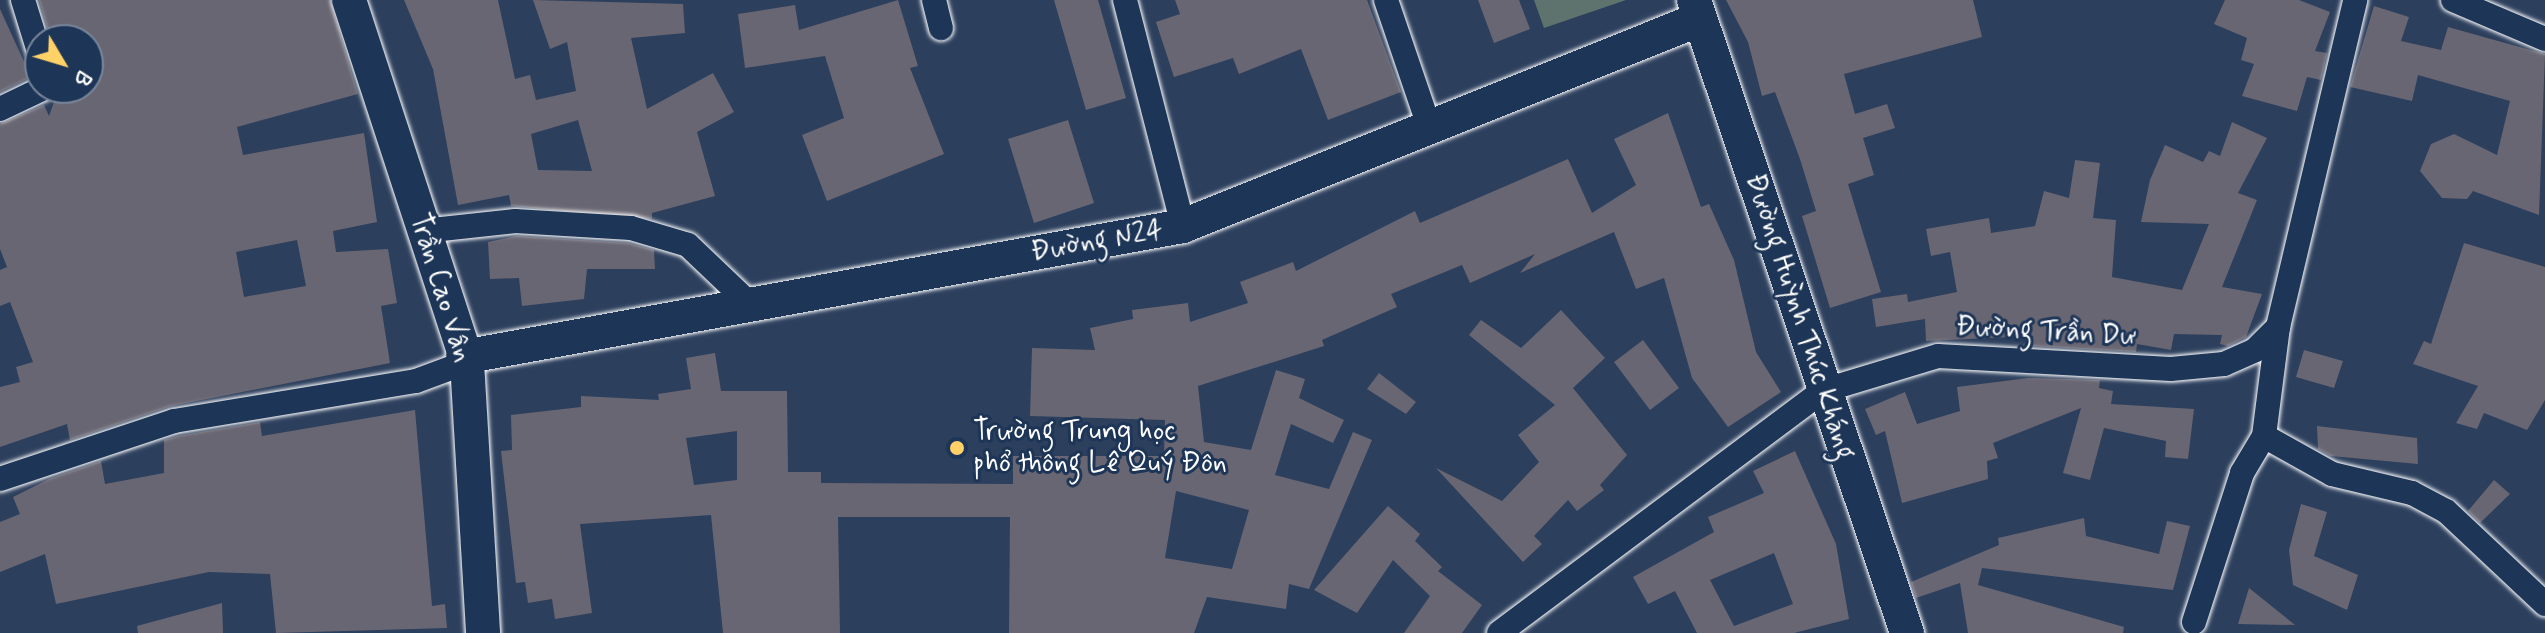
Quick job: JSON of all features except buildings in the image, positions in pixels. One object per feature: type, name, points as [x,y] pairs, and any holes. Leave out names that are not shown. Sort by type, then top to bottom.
[{"type":"street","points":[[23,0],[30,24]]},
{"type":"street","name":"Trần Cao Vân","points":[[349,0],[465,360],[483,633]]},
{"type":"street","points":[[934,0],[941,28]]},
{"type":"street","points":[[1125,0],[1183,226]]},
{"type":"street","points":[[1386,0],[1431,132]]},
{"type":"street","points":[[2194,622],[2242,473],[2264,436],[2278,327],[2355,0]]},
{"type":"street","points":[[2453,0],[2545,39]]},
{"type":"street","name":"Đường N24","points":[[465,360],[1183,226],[1431,132],[1697,9]]},
{"type":"street","name":"Đường Huỳnh Thúc Kháng","points":[[1697,9],[1822,391],[1907,633]]},
{"type":"street","points":[[0,109],[24,98]]},
{"type":"street","points":[[423,231],[515,221],[631,228],[688,245],[751,305]]},
{"type":"street","name":"Đường Trần Dư","points":[[1499,633],[1822,391],[1938,356],[2171,369],[2224,364],[2255,350],[2278,327]]},
{"type":"street","points":[[0,479],[174,421],[416,381],[465,360]]},
{"type":"street","points":[[2264,436],[2332,474],[2436,505],[2545,604]]},
{"type":"green space","points":[[1534,0],[1626,0],[1544,28]]},
{"type":"place","name":"Trường Trung học phổ thông Lê Quý Đôn","points":[[957,448]]}]
